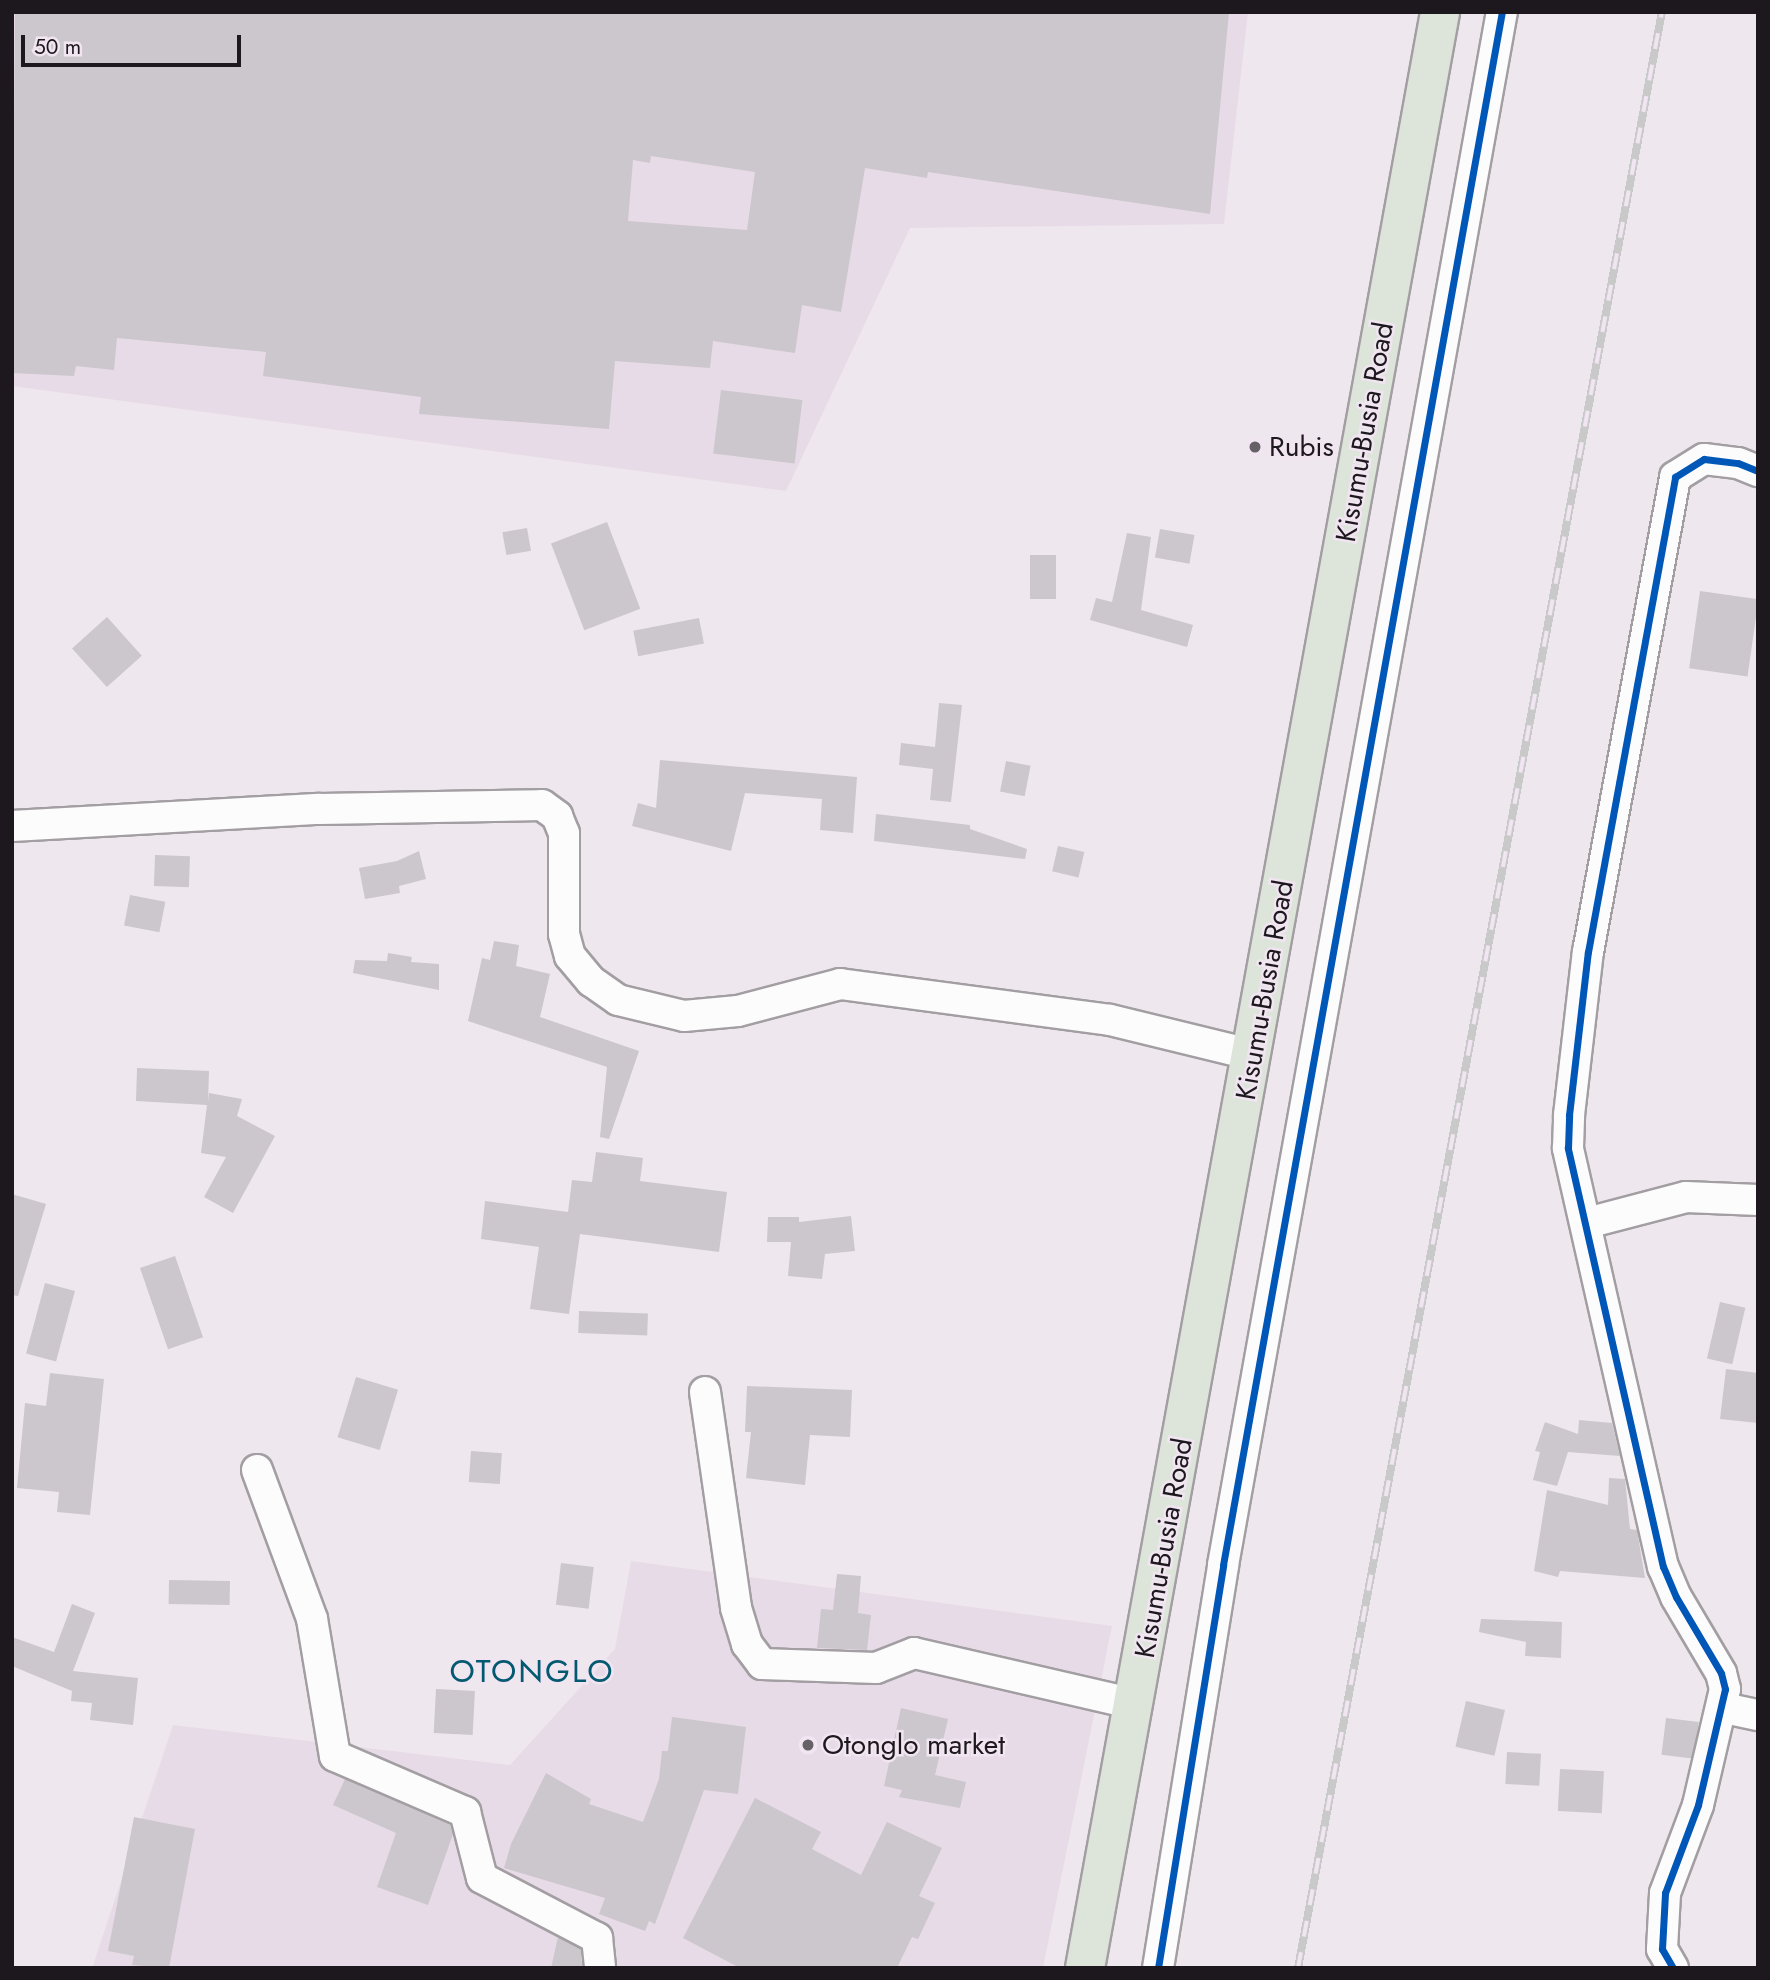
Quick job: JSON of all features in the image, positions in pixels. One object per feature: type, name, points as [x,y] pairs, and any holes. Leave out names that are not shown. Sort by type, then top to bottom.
[{"type":"highway","name":"Kisumu-Busia Road","points":[[1085,1968],[1254,1055],[1440,12]]},
{"type":"street","points":[[1158,1968],[1223,1565],[1502,12]]},
{"type":"street","points":[[1673,1968],[1661,1949],[1665,1894],[1698,1805],[1708,1751],[1724,1708],[1721,1673],[1676,1597],[1663,1567],[1568,1148],[1588,951],[1675,477],[1704,459],[1738,463],[1758,471]]},
{"type":"street","points":[[12,826],[320,809],[542,805],[557,816],[564,833],[564,934],[570,956],[591,981],[618,1000],[684,1016],[738,1011],[840,984],[1110,1020],[1254,1055]]},
{"type":"street","points":[[1587,1223],[1686,1197],[1758,1200]]},
{"type":"street","points":[[705,1392],[736,1608],[747,1644],[762,1664],[876,1668],[914,1653],[1135,1704]]},
{"type":"street","points":[[257,1470],[312,1619],[335,1756],[465,1812],[482,1878],[597,1938],[600,1968]]},
{"type":"street","points":[[1724,1708],[1758,1715]]},
{"type":"shaded area","points":[[12,12],[1248,12],[1224,224],[910,228],[786,491],[12,386]]},
{"type":"shaded area","name":"Otonglo market","points":[[631,1561],[1112,1626],[1043,1968],[92,1968],[173,1725],[510,1765],[615,1649]]},
{"type":"building","points":[[15,12],[1229,12],[1210,214],[928,172],[927,178],[865,168],[841,312],[802,305],[795,353],[713,341],[710,368],[615,361],[609,429],[419,414],[421,397],[263,376],[266,352],[117,338],[114,370],[76,366],[74,376],[12,373]],"holes":[[[651,156],[755,172],[747,230],[628,221],[633,160],[650,163]]]},
{"type":"building","points":[[721,390],[802,400],[795,464],[713,454]]},
{"type":"building","points":[[607,522],[640,609],[584,630],[551,544]]},
{"type":"building","points":[[527,528],[531,551],[506,555],[502,532]]},
{"type":"building","points":[[1160,529],[1194,535],[1189,564],[1155,558]]},
{"type":"building","points":[[1127,533],[1151,537],[1141,610],[1193,625],[1187,647],[1090,620],[1096,598],[1112,602]]},
{"type":"building","points":[[1030,555],[1056,555],[1056,599],[1030,599]]},
{"type":"building","points":[[1700,591],[1758,599],[1748,676],[1689,668]]},
{"type":"building","points":[[107,617],[142,656],[107,687],[72,648]]},
{"type":"building","points":[[699,618],[704,644],[638,656],[633,631]]},
{"type":"building","points":[[939,703],[962,705],[951,802],[930,800],[933,769],[899,765],[901,743],[935,747]]},
{"type":"building","points":[[660,760],[857,777],[853,833],[820,830],[822,799],[745,793],[731,851],[632,826],[638,803],[656,808]]},
{"type":"building","points":[[1006,761],[1031,766],[1025,796],[1000,791]]},
{"type":"building","points":[[876,814],[970,825],[970,829],[1027,849],[1025,859],[874,841]]},
{"type":"building","points":[[1058,846],[1084,852],[1078,877],[1052,871]]},
{"type":"building","points":[[419,851],[426,879],[399,886],[400,893],[365,899],[359,868],[397,861]]},
{"type":"building","points":[[155,855],[190,856],[189,887],[154,886]]},
{"type":"building","points":[[130,895],[165,902],[159,932],[124,925]]},
{"type":"building","points":[[494,941],[519,945],[516,966],[550,974],[540,1017],[639,1051],[609,1139],[600,1137],[607,1067],[468,1021],[482,958],[490,960]]},
{"type":"building","points":[[388,953],[412,957],[411,962],[439,964],[439,990],[353,973],[355,960],[387,961]]},
{"type":"building","points":[[137,1068],[209,1071],[208,1102],[209,1093],[242,1099],[237,1116],[275,1136],[233,1213],[204,1197],[226,1157],[201,1153],[207,1105],[136,1101]]},
{"type":"building","points":[[596,1152],[643,1158],[640,1181],[727,1192],[719,1252],[580,1234],[569,1314],[530,1309],[539,1247],[481,1239],[485,1201],[568,1212],[572,1180],[592,1182]]},
{"type":"building","points":[[12,1194],[46,1204],[18,1296],[12,1295]]},
{"type":"building","points":[[851,1216],[855,1251],[825,1254],[822,1279],[788,1276],[791,1242],[767,1242],[768,1217],[799,1217],[799,1222]]},
{"type":"building","points":[[175,1256],[203,1337],[168,1349],[140,1268]]},
{"type":"building","points":[[45,1283],[75,1291],[56,1362],[26,1354]]},
{"type":"building","points":[[1720,1302],[1745,1308],[1732,1364],[1707,1359]]},
{"type":"building","points":[[579,1311],[648,1313],[647,1335],[578,1333]]},
{"type":"building","points":[[1726,1369],[1758,1373],[1758,1423],[1720,1419]]},
{"type":"building","points":[[50,1373],[104,1379],[90,1515],[57,1512],[59,1492],[17,1488],[25,1403],[46,1406]]},
{"type":"building","points":[[356,1377],[398,1390],[380,1450],[338,1437]]},
{"type":"building","points":[[747,1386],[852,1390],[850,1437],[810,1435],[805,1485],[746,1478],[751,1432],[745,1432]]},
{"type":"building","points":[[1579,1420],[1612,1423],[1620,1456],[1568,1452],[1557,1486],[1533,1480],[1540,1452],[1535,1451],[1545,1422],[1578,1434]]},
{"type":"building","points":[[471,1451],[502,1453],[500,1484],[469,1482]]},
{"type":"building","points":[[1609,1478],[1625,1479],[1630,1529],[1637,1530],[1645,1578],[1560,1571],[1558,1577],[1534,1571],[1547,1490],[1608,1505]]},
{"type":"building","points":[[561,1563],[594,1567],[589,1609],[556,1605]]},
{"type":"building","points":[[837,1574],[861,1576],[858,1613],[871,1615],[867,1650],[817,1648],[821,1609],[833,1610]]},
{"type":"building","points":[[169,1580],[230,1581],[230,1605],[169,1604]]},
{"type":"building","points":[[72,1604],[95,1613],[73,1671],[138,1678],[133,1725],[90,1720],[92,1703],[71,1701],[72,1691],[12,1666],[12,1637],[54,1652]]},
{"type":"building","points":[[1481,1619],[1562,1622],[1561,1658],[1525,1656],[1526,1642],[1479,1632]]},
{"type":"building","points":[[436,1689],[475,1691],[473,1735],[434,1733]]},
{"type":"building","points":[[1466,1701],[1505,1710],[1494,1756],[1455,1747]]},
{"type":"building","points":[[901,1708],[948,1719],[935,1775],[966,1782],[960,1808],[899,1797],[902,1790],[884,1786]]},
{"type":"building","points":[[672,1717],[746,1727],[738,1794],[704,1790],[655,1924],[649,1921],[645,1931],[599,1914],[605,1898],[504,1868],[511,1844],[546,1773],[591,1799],[589,1804],[643,1822],[659,1779],[662,1751],[668,1751]]},
{"type":"building","points":[[1666,1718],[1699,1722],[1694,1759],[1661,1755]]},
{"type":"building","points":[[1507,1752],[1541,1754],[1539,1786],[1505,1784]]},
{"type":"building","points":[[1560,1769],[1604,1771],[1602,1813],[1558,1811]]},
{"type":"building","points":[[345,1779],[450,1825],[453,1834],[428,1905],[377,1887],[396,1833],[333,1805]]},
{"type":"building","points":[[755,1798],[821,1832],[812,1849],[861,1875],[887,1822],[942,1848],[919,1896],[935,1903],[918,1939],[912,1937],[897,1968],[740,1968],[683,1938]]},
{"type":"building","points":[[134,1817],[195,1829],[169,1968],[132,1965],[134,1956],[108,1951]]},
{"type":"building","points":[[558,1937],[581,1949],[582,1968],[551,1968]]},
{"type":"railway","points":[[1298,1968],[1662,12]]},
{"type":"cycle path","points":[[1158,1968],[1223,1565],[1502,12]]},
{"type":"cycle path","points":[[1673,1968],[1662,1949],[1665,1893],[1698,1805],[1725,1689],[1721,1673],[1676,1597],[1663,1567],[1568,1148],[1569,1115],[1588,952],[1675,477],[1704,459],[1738,463],[1758,471]]},
{"type":"place","name":"Rubis","points":[[1255,447]]},
{"type":"place","name":"Otonglo market","points":[[808,1745]]},
{"type":"district","name":"OTONGLO","points":[[532,1671]]}]
